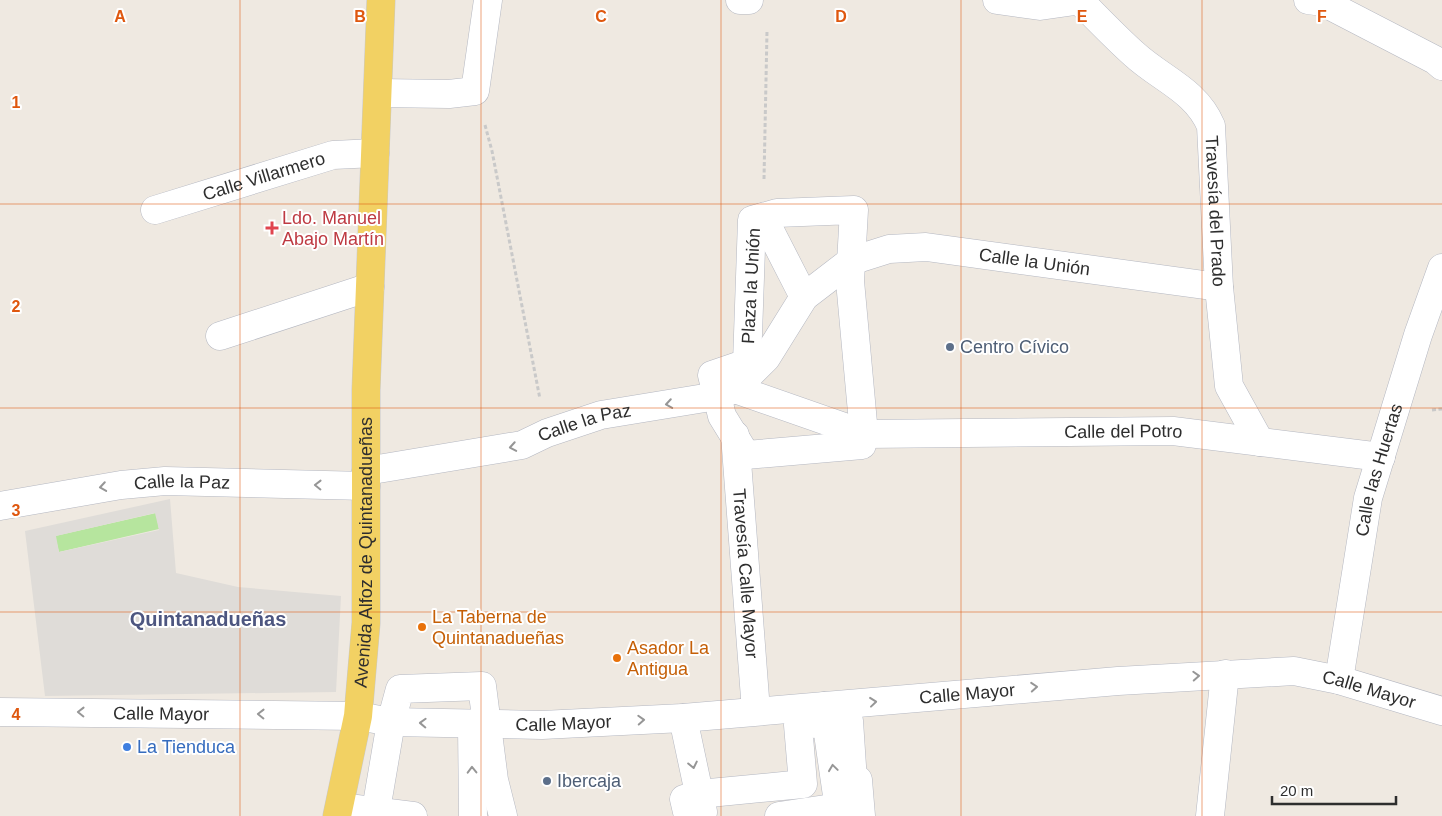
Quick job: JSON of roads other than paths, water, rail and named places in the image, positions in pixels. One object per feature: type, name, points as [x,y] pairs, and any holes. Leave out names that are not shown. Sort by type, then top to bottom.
[{"type":"main road","name":"Avenida Alfoz de Quintanadueñas","points":[[338,812],[358,716],[366,623],[366,479],[370,287],[379,93],[381,0]]},
{"type":"street","points":[[379,93],[475,91],[488,0]]},
{"type":"street","points":[[740,0],[749,0]]},
{"type":"street","points":[[997,0],[1040,6],[1081,0]]},
{"type":"street","name":"Travesía del Prado","points":[[1081,0],[1135,55],[1175,83],[1204,110],[1211,126],[1219,288],[1229,386],[1260,442]]},
{"type":"street","points":[[1308,0],[1324,2],[1435,60],[1442,66]]},
{"type":"street","name":"Calle Villarmero","points":[[155,210],[333,155],[375,153]]},
{"type":"street","name":"Plaza la Unión","points":[[735,435],[726,392],[712,375],[747,363],[752,220],[777,213],[854,210],[850,281],[864,434]]},
{"type":"street","name":"Plaza la Unión","points":[[763,217],[804,297]]},
{"type":"street","name":"Calle la Unión","points":[[851,261],[889,248],[926,247],[1219,288]]},
{"type":"street","name":"Plaza la Unión","points":[[726,392],[766,358],[804,297],[851,261]]},
{"type":"street","name":"Calle las Huertas","points":[[1339,680],[1368,498],[1418,334],[1442,268]]},
{"type":"street","points":[[220,336],[370,287]]},
{"type":"street","points":[[726,392],[864,434],[862,445],[746,455],[735,435]]},
{"type":"street","name":"Calle la Paz","points":[[0,506],[121,485],[165,482],[366,479],[522,445],[601,415],[726,392]]},
{"type":"street","name":"Calle del Potro","points":[[864,434],[1173,431],[1381,458]]},
{"type":"street","name":"Travesía Calle Mayor","points":[[735,435],[756,711]]},
{"type":"street","name":"Calle Mayor","points":[[0,712],[358,716],[391,722],[479,725],[683,718],[756,711],[826,715],[1007,689],[1225,674],[1294,672],[1339,680],[1442,711]]},
{"type":"street","points":[[1210,816],[1225,674]]},
{"type":"street","points":[[376,814],[391,722],[400,689],[482,686],[473,816]]},
{"type":"street","points":[[683,718],[697,809],[803,784],[798,725],[826,715],[847,813],[779,816]]},
{"type":"street","points":[[479,725],[503,816]]},
{"type":"street","points":[[338,812],[413,816]]},
{"type":"place","name":"Ldo. Manuel Abajo Martín","points":[[272,228]]},
{"type":"place","name":"Centro Cívico","points":[[950,347]]},
{"type":"place","name":"La Taberna de Quintanadueñas","points":[[422,627]]},
{"type":"place","name":"Asador La Antigua","points":[[617,658]]},
{"type":"place","name":"La Tienduca","points":[[127,747]]},
{"type":"place","name":"Ibercaja","points":[[547,781]]},
{"type":"district","name":"Quintanadueñas","points":[[208,619]]}]
